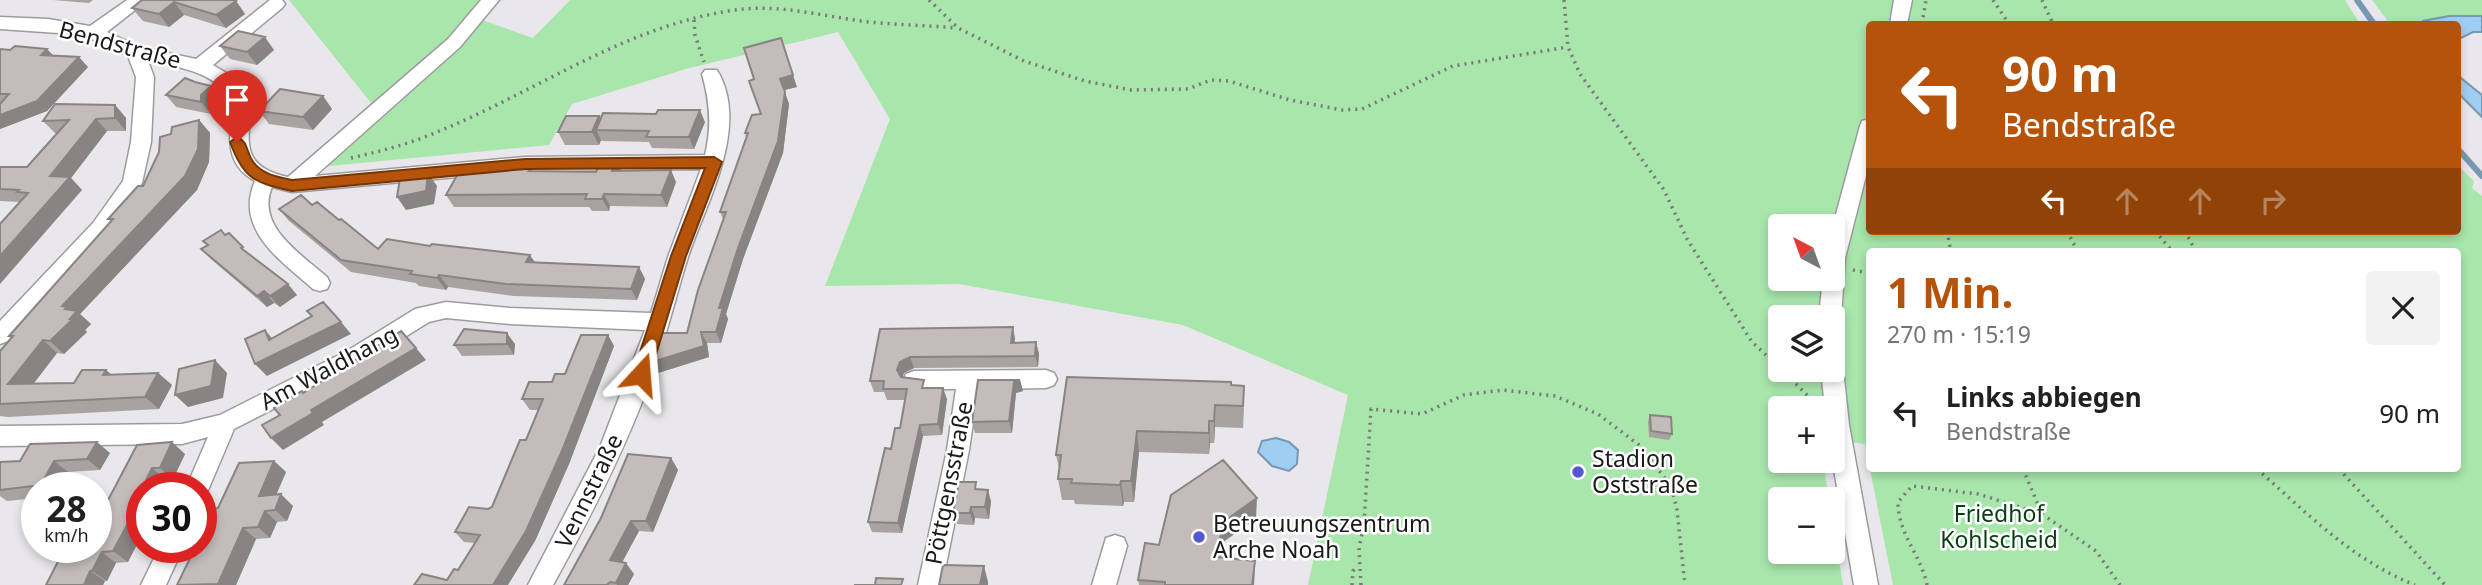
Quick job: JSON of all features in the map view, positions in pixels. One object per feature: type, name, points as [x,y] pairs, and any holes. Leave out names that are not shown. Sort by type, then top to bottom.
[{"type":"street","points":[[93,33],[138,0]]},
{"type":"street","points":[[292,186],[454,43],[490,0]]},
{"type":"street","points":[[1900,21],[1903,0]]},
{"type":"street","name":"Bendstraße","points":[[199,66],[276,4]]},
{"type":"street","name":"Bendstraße","points":[[0,23],[45,25],[93,33],[136,52],[216,72],[231,82],[241,95],[237,142],[246,164],[265,179]]},
{"type":"street","points":[[0,335],[100,228],[132,183],[141,142],[145,77],[136,52]]},
{"type":"street","name":"Vennstraße","points":[[540,585],[579,517],[632,400],[678,256],[714,162],[720,136],[721,114],[718,93],[710,74]]},
{"type":"street","points":[[1831,305],[1835,258],[1866,138]]},
{"type":"street","points":[[320,284],[259,222],[255,204],[265,179],[292,186],[525,164],[714,162]]},
{"type":"street","name":"Am Waldhang","points":[[0,436],[182,434],[225,423],[355,356],[423,315],[446,310],[510,316],[659,322]]},
{"type":"street","points":[[914,380],[1046,379]]},
{"type":"street","name":"Pöttgensstraße","points":[[930,585],[958,450],[968,380]]},
{"type":"street","points":[[1833,382],[1838,425],[1866,585]]},
{"type":"street","points":[[205,472],[225,423]]},
{"type":"street","points":[[1104,585],[1115,546]]},
{"type":"street","points":[[153,585],[164,563]]},
{"type":"path","points":[[929,0],[958,28],[1024,61],[1085,81],[1130,90],[1154,90],[1188,89],[1211,80],[1230,80],[1290,100],[1342,110],[1362,109],[1453,66],[1569,47]]},
{"type":"path","points":[[1564,0],[1569,47],[1580,74],[1664,190],[1687,239],[1752,342],[1768,357]]},
{"type":"path","points":[[1922,21],[1926,0]]},
{"type":"path","points":[[1993,0],[2007,21]]},
{"type":"path","points":[[2042,0],[2052,21]]},
{"type":"path","points":[[321,162],[385,152],[408,144],[505,100],[576,62],[642,34],[694,20],[759,8],[813,11],[856,20],[958,28]]},
{"type":"path","points":[[694,20],[700,56]]},
{"type":"path","points":[[1847,269],[1866,272]]},
{"type":"path","points":[[1793,382],[1808,396]]},
{"type":"path","points":[[1361,585],[1358,566],[1371,409],[1422,414],[1464,395],[1494,390],[1518,390],[1555,396],[1591,410],[1625,432],[1654,462],[1675,496],[1685,585]]},
{"type":"path","points":[[2024,472],[2042,514]]},
{"type":"path","points":[[2260,472],[2338,543],[2381,571],[2416,585]]},
{"type":"path","points":[[2342,472],[2445,585]]},
{"type":"path","points":[[1927,585],[1923,565],[1905,537],[1898,517],[1898,502],[1912,486],[1971,491],[2011,500],[2042,514],[2096,551],[2120,585]]},
{"type":"path","points":[[1352,585],[1353,571],[1358,566]]},
{"type":"green space","name":"Friedhof Kohlscheid","points":[[289,0],[502,0],[481,15],[485,21],[533,38],[570,0],[2345,0],[2358,21],[1866,21],[1866,235],[2461,235],[2461,169],[2474,181],[2472,188],[2482,196],[2482,585],[1893,585],[1871,472],[2461,472],[2461,248],[1866,248],[1866,449],[1865,444],[1845,442],[1845,396],[1768,396],[1768,473],[1825,473],[1827,487],[1768,487],[1768,564],[1840,564],[1843,585],[1308,585],[1348,395],[1183,325],[959,284],[825,286],[890,119],[838,32],[686,69],[572,104],[549,145],[298,169],[371,103]]},
{"type":"green space","points":[[2372,0],[2482,0],[2482,16],[2388,21]]},
{"type":"water","points":[[2449,16],[2482,16],[2482,32],[2473,32],[2461,38],[2461,21],[2423,21]]},
{"type":"water","points":[[2461,78],[2482,95],[2482,117],[2461,96]]},
{"type":"water","points":[[1276,438],[1289,442],[1298,450],[1297,464],[1289,471],[1272,466],[1258,452],[1262,441]]},
{"type":"building","points":[[142,0],[236,1],[216,15],[174,2],[159,14],[132,8]]},
{"type":"building","points":[[238,31],[265,37],[247,52],[220,46]]},
{"type":"building","points":[[781,38],[793,75],[780,79],[785,92],[778,141],[738,248],[719,308],[723,308],[716,332],[701,332],[704,346],[652,362],[662,333],[687,333],[698,290],[726,212],[720,212],[748,133],[745,133],[752,115],[761,114],[749,81],[754,79],[744,48]]},
{"type":"building","points":[[15,46],[47,49],[41,55],[79,57],[37,101],[0,115],[0,104],[9,94],[0,94],[0,49],[10,50]]},
{"type":"building","points":[[185,78],[211,86],[201,95],[201,102],[166,95]]},
{"type":"building","points":[[280,89],[323,96],[303,117],[259,111]]},
{"type":"building","points":[[55,104],[115,105],[115,118],[96,119],[50,176],[70,177],[0,256],[0,224],[28,193],[0,189],[0,167],[27,167],[69,120],[43,121]]},
{"type":"building","points":[[658,110],[700,110],[689,137],[646,137],[649,131],[596,130],[603,113],[656,114]]},
{"type":"building","points":[[566,116],[599,116],[592,132],[558,132]]},
{"type":"building","points":[[199,120],[198,149],[185,176],[62,306],[77,311],[70,319],[73,319],[50,341],[43,340],[8,384],[74,383],[82,370],[106,370],[103,375],[158,373],[145,397],[0,404],[0,351],[13,336],[9,336],[113,219],[108,219],[138,186],[143,186],[159,152],[160,137],[171,134],[172,127]]},
{"type":"building","points":[[616,160],[612,171],[671,170],[661,195],[604,194],[602,199],[585,199],[587,194],[446,195],[460,170],[596,172],[601,161]]},
{"type":"building","points":[[428,173],[426,191],[397,197],[400,178]]},
{"type":"building","points":[[301,195],[312,205],[317,202],[378,249],[387,239],[430,246],[432,244],[530,255],[526,262],[639,267],[631,289],[506,284],[439,275],[437,278],[410,274],[412,271],[341,260],[279,209]]},
{"type":"building","points":[[221,230],[225,235],[229,233],[243,247],[241,248],[288,284],[270,296],[264,291],[257,296],[201,249],[208,245],[203,241]]},
{"type":"building","points":[[323,302],[341,322],[255,364],[245,339],[265,330],[269,340],[312,316],[307,311]]},
{"type":"building","points":[[1013,327],[1011,343],[1036,342],[1035,356],[910,357],[900,362],[897,370],[901,377],[924,380],[922,388],[943,388],[938,424],[920,425],[898,523],[868,522],[885,448],[891,449],[895,428],[900,428],[907,389],[883,389],[884,381],[870,381],[880,329]]},
{"type":"building","points":[[464,329],[507,333],[507,344],[454,345]]},
{"type":"building","points":[[401,331],[416,348],[311,410],[313,413],[271,438],[262,425],[280,415],[274,408],[302,391],[303,393]]},
{"type":"building","points":[[581,335],[608,335],[561,453],[526,531],[493,585],[414,585],[422,574],[447,580],[454,569],[458,570],[480,535],[455,532],[469,507],[492,507],[520,440],[526,440],[543,399],[522,399],[529,382],[552,382],[555,374],[565,374]]},
{"type":"building","points":[[215,360],[211,386],[175,395],[179,369]]},
{"type":"building","points":[[1067,377],[1231,382],[1231,385],[1244,386],[1243,406],[1215,405],[1214,421],[1209,421],[1209,433],[1137,431],[1131,481],[1121,481],[1120,485],[1071,483],[1072,479],[1058,479],[1061,455],[1056,455]]},
{"type":"building","points":[[978,380],[1020,380],[1014,382],[1009,421],[972,422]]},
{"type":"building","points":[[1650,415],[1671,417],[1672,434],[1651,431]]},
{"type":"building","points":[[97,442],[87,459],[54,461],[48,472],[21,472],[21,487],[0,490],[0,462],[20,461],[30,444]]},
{"type":"building","points":[[172,442],[160,468],[152,468],[150,472],[126,472],[126,527],[112,551],[112,493],[137,445]]},
{"type":"building","points":[[628,454],[671,458],[646,521],[631,521],[610,560],[626,563],[616,583],[564,585],[601,518]]},
{"type":"building","name":"Betreuungszentrum Arche Noah","points":[[1223,460],[1257,498],[1223,522],[1217,557],[1255,561],[1252,585],[1165,585],[1165,582],[1138,580],[1145,543],[1159,545],[1171,495]]},
{"type":"building","points":[[274,461],[259,496],[281,494],[275,510],[265,511],[258,527],[243,528],[218,584],[177,585],[188,563],[217,563],[217,508],[239,463]]},
{"type":"building","points":[[959,482],[976,482],[975,489],[988,490],[985,507],[971,507],[970,513],[953,513]]},
{"type":"building","points":[[57,563],[96,563],[84,585],[46,585]]},
{"type":"building","points":[[943,565],[984,566],[980,585],[939,585]]},
{"type":"building","points":[[876,578],[903,579],[901,585],[875,585]]},
{"type":"waterway","points":[[2357,0],[2372,21]]},
{"type":"waterway","points":[[2461,152],[2482,176]]},
{"type":"place","name":"Stadion Oststraße","points":[[1578,472]]},
{"type":"place","name":"Betreuungszentrum Arche Noah","points":[[1199,537]]},
{"type":"route","points":[[237,142],[246,164],[265,179],[292,186],[525,164],[714,162],[678,256],[641,374]]}]
